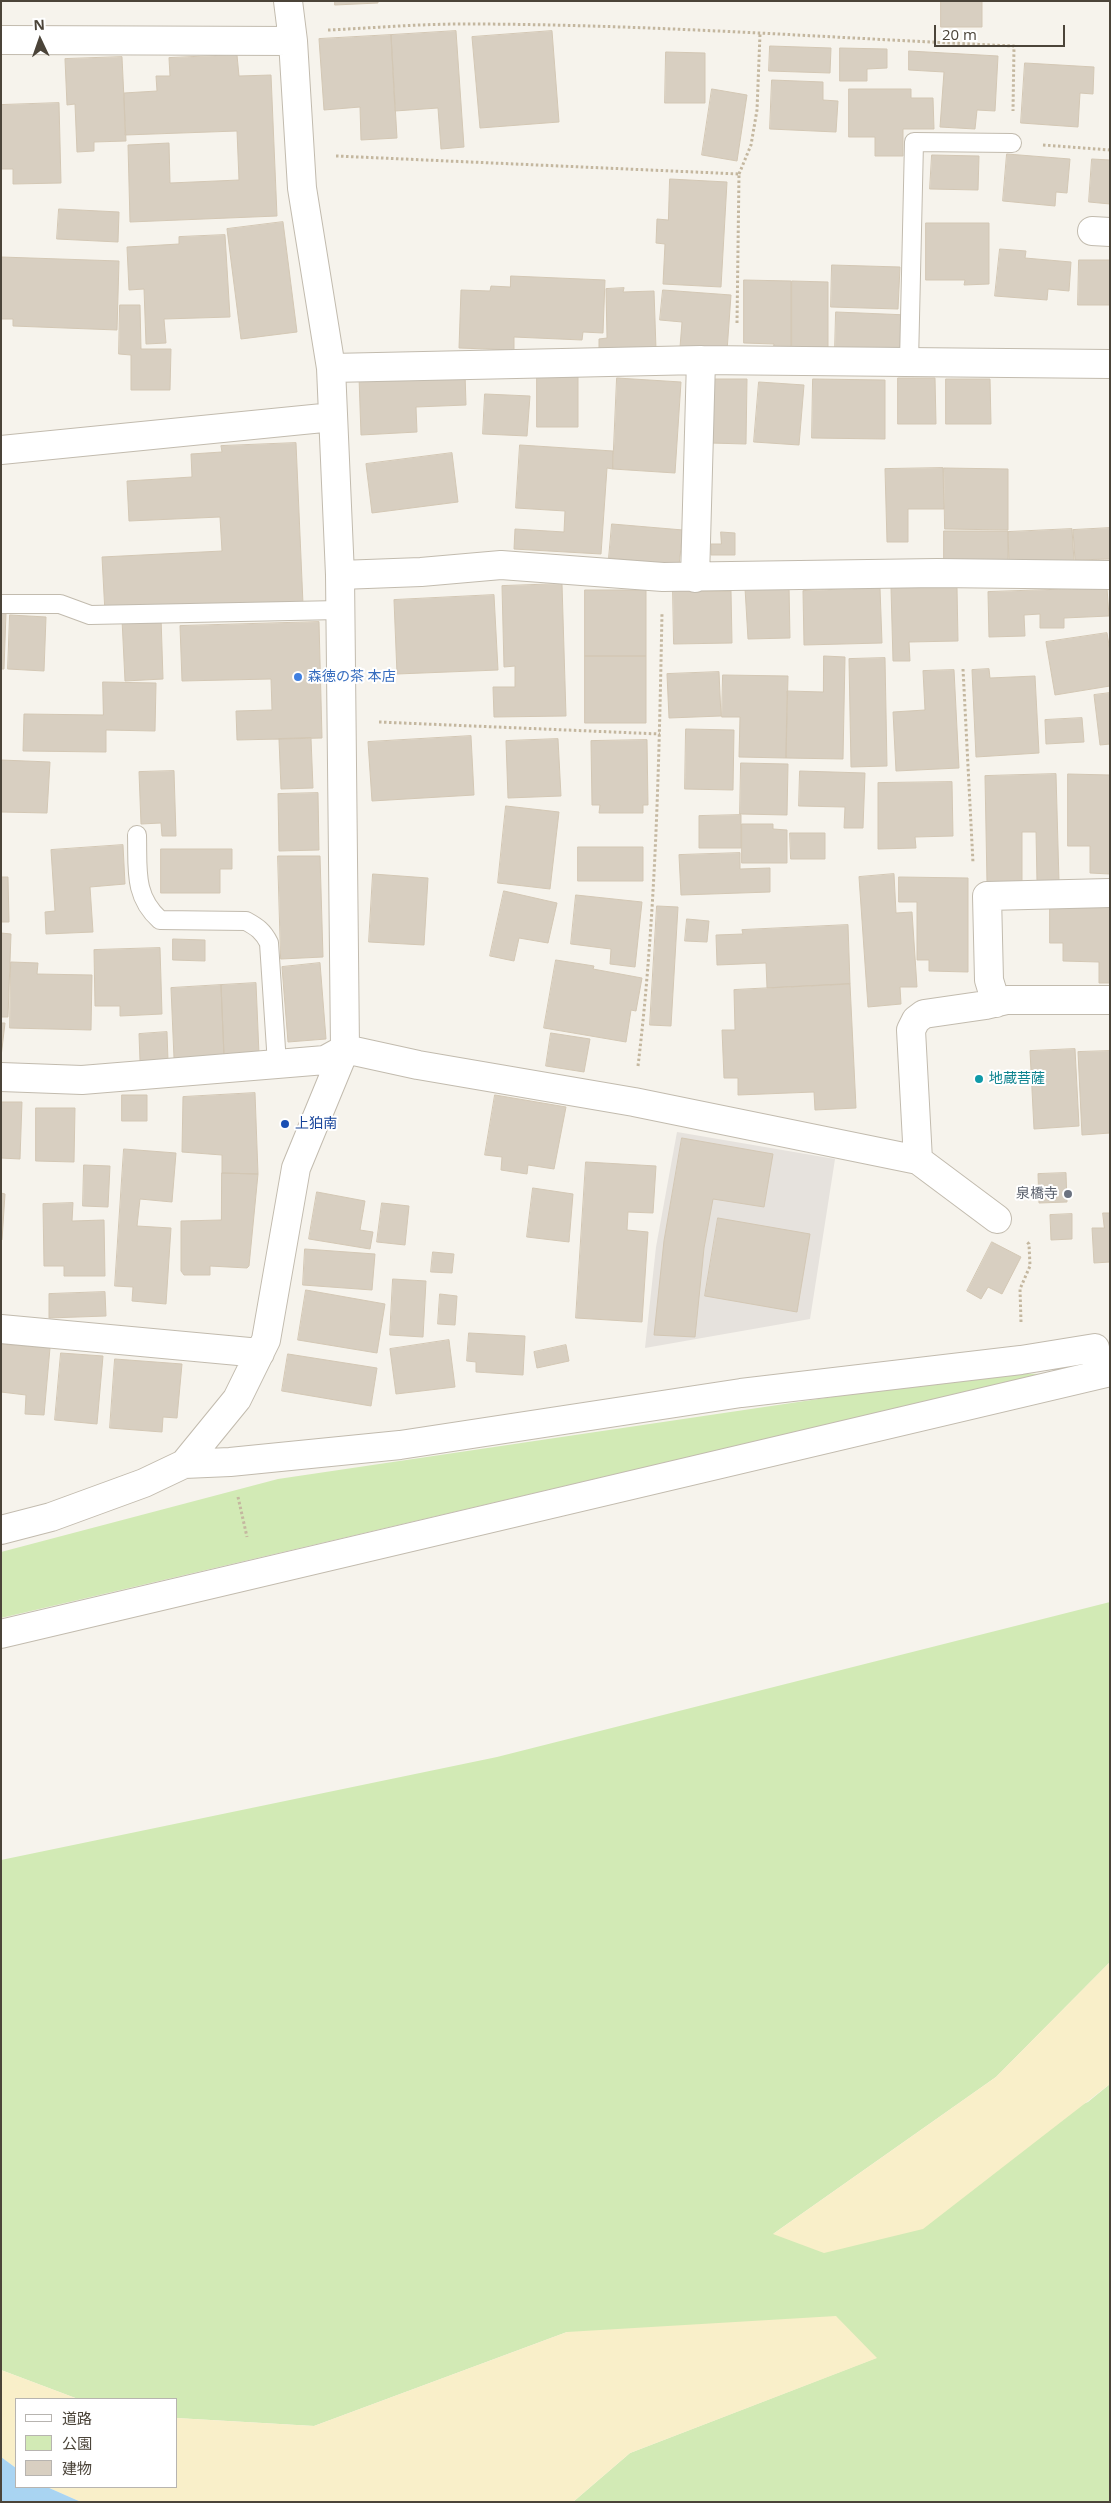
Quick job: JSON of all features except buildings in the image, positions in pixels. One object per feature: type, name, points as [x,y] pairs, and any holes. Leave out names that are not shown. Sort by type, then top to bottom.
[{"type":"street","points":[[184,1464],[237,1399],[260,1353],[269,1326],[296,1168],[345,1049],[340,576],[331,368],[302,188],[293,37],[288,1]]},
{"type":"street","points":[[1,40],[293,37]]},
{"type":"street","points":[[331,368],[700,360],[1110,364]]},
{"type":"street","points":[[695,578],[700,360]]},
{"type":"street","points":[[1,450],[333,417]]},
{"type":"street","points":[[340,576],[421,572],[501,565],[663,578],[937,573],[1110,574]]},
{"type":"street","points":[[996,1003],[989,980],[987,896],[1110,892]]},
{"type":"street","points":[[918,1160],[911,1030],[916,1020],[924,1014],[1006,1000],[1110,1000]]},
{"type":"street","points":[[1,1077],[82,1080],[325,1060],[345,1049],[418,1065],[634,1102],[918,1160],[997,1219]]},
{"type":"street","points":[[1,1329],[260,1353]]},
{"type":"street","points":[[1,1530],[60,1514],[144,1483],[184,1464],[230,1462],[400,1445],[742,1393],[1020,1360],[1104,1359]]},
{"type":"street","points":[[1,1634],[256,1574],[1104,1359]]},
{"type":"lane","points":[[910,362],[914,142],[1012,143]]},
{"type":"lane","points":[[1,604],[60,604],[90,615],[340,610]]},
{"type":"lane","points":[[137,835],[140,891],[150,911],[160,920],[246,921],[259,927],[265,934],[269,943],[277,1064]]},
{"type":"path","points":[[293,37],[462,24],[760,34],[1014,46],[1012,143],[1110,150]]},
{"type":"path","points":[[736,361],[739,174],[751,145],[757,110],[760,34]]},
{"type":"path","points":[[300,154],[739,174]]},
{"type":"path","points":[[634,1102],[648,980],[660,734],[663,578]]},
{"type":"path","points":[[963,669],[973,864],[987,896]]},
{"type":"path","points":[[341,721],[660,734]]},
{"type":"path","points":[[997,1219],[1030,1244],[1030,1266],[1020,1289],[1020,1360]]},
{"type":"path","points":[[230,1462],[256,1574]]},
{"type":"shaded area","points":[[677,1132],[835,1159],[810,1319],[645,1348],[656,1247]]},
{"type":"green space","points":[[994,1373],[1043,1374],[1,1618],[1,1552],[278,1479]]},
{"type":"green space","points":[[1110,1602],[1110,1962],[996,2077],[773,2234],[1088,2102],[1110,2084],[1110,2502],[573,2502],[630,2453],[876,2358],[567,2332],[314,2426],[178,2418],[178,2398],[75,2398],[1,2370],[1,1860],[497,1757]]},
{"type":"sand","points":[[1110,1962],[1110,2084],[923,2229],[824,2253],[773,2234],[996,2077]]},
{"type":"sand","points":[[836,2316],[877,2358],[630,2453],[573,2502],[81,2502],[49,2488],[178,2488],[178,2418],[314,2426],[567,2332]]},
{"type":"sand","points":[[1,2370],[75,2398],[15,2398],[15,2467],[1,2457]]},
{"type":"water","points":[[1,2457],[15,2467],[15,2488],[49,2488],[81,2502],[1,2502]]},
{"type":"place","name":"森徳の茶 本店","points":[[298,677]]},
{"type":"place","name":"地蔵菩薩","points":[[979,1079]]},
{"type":"place","name":"上狛南","points":[[285,1124]]},
{"type":"place","name":"泉橋寺","points":[[1068,1194]]}]
